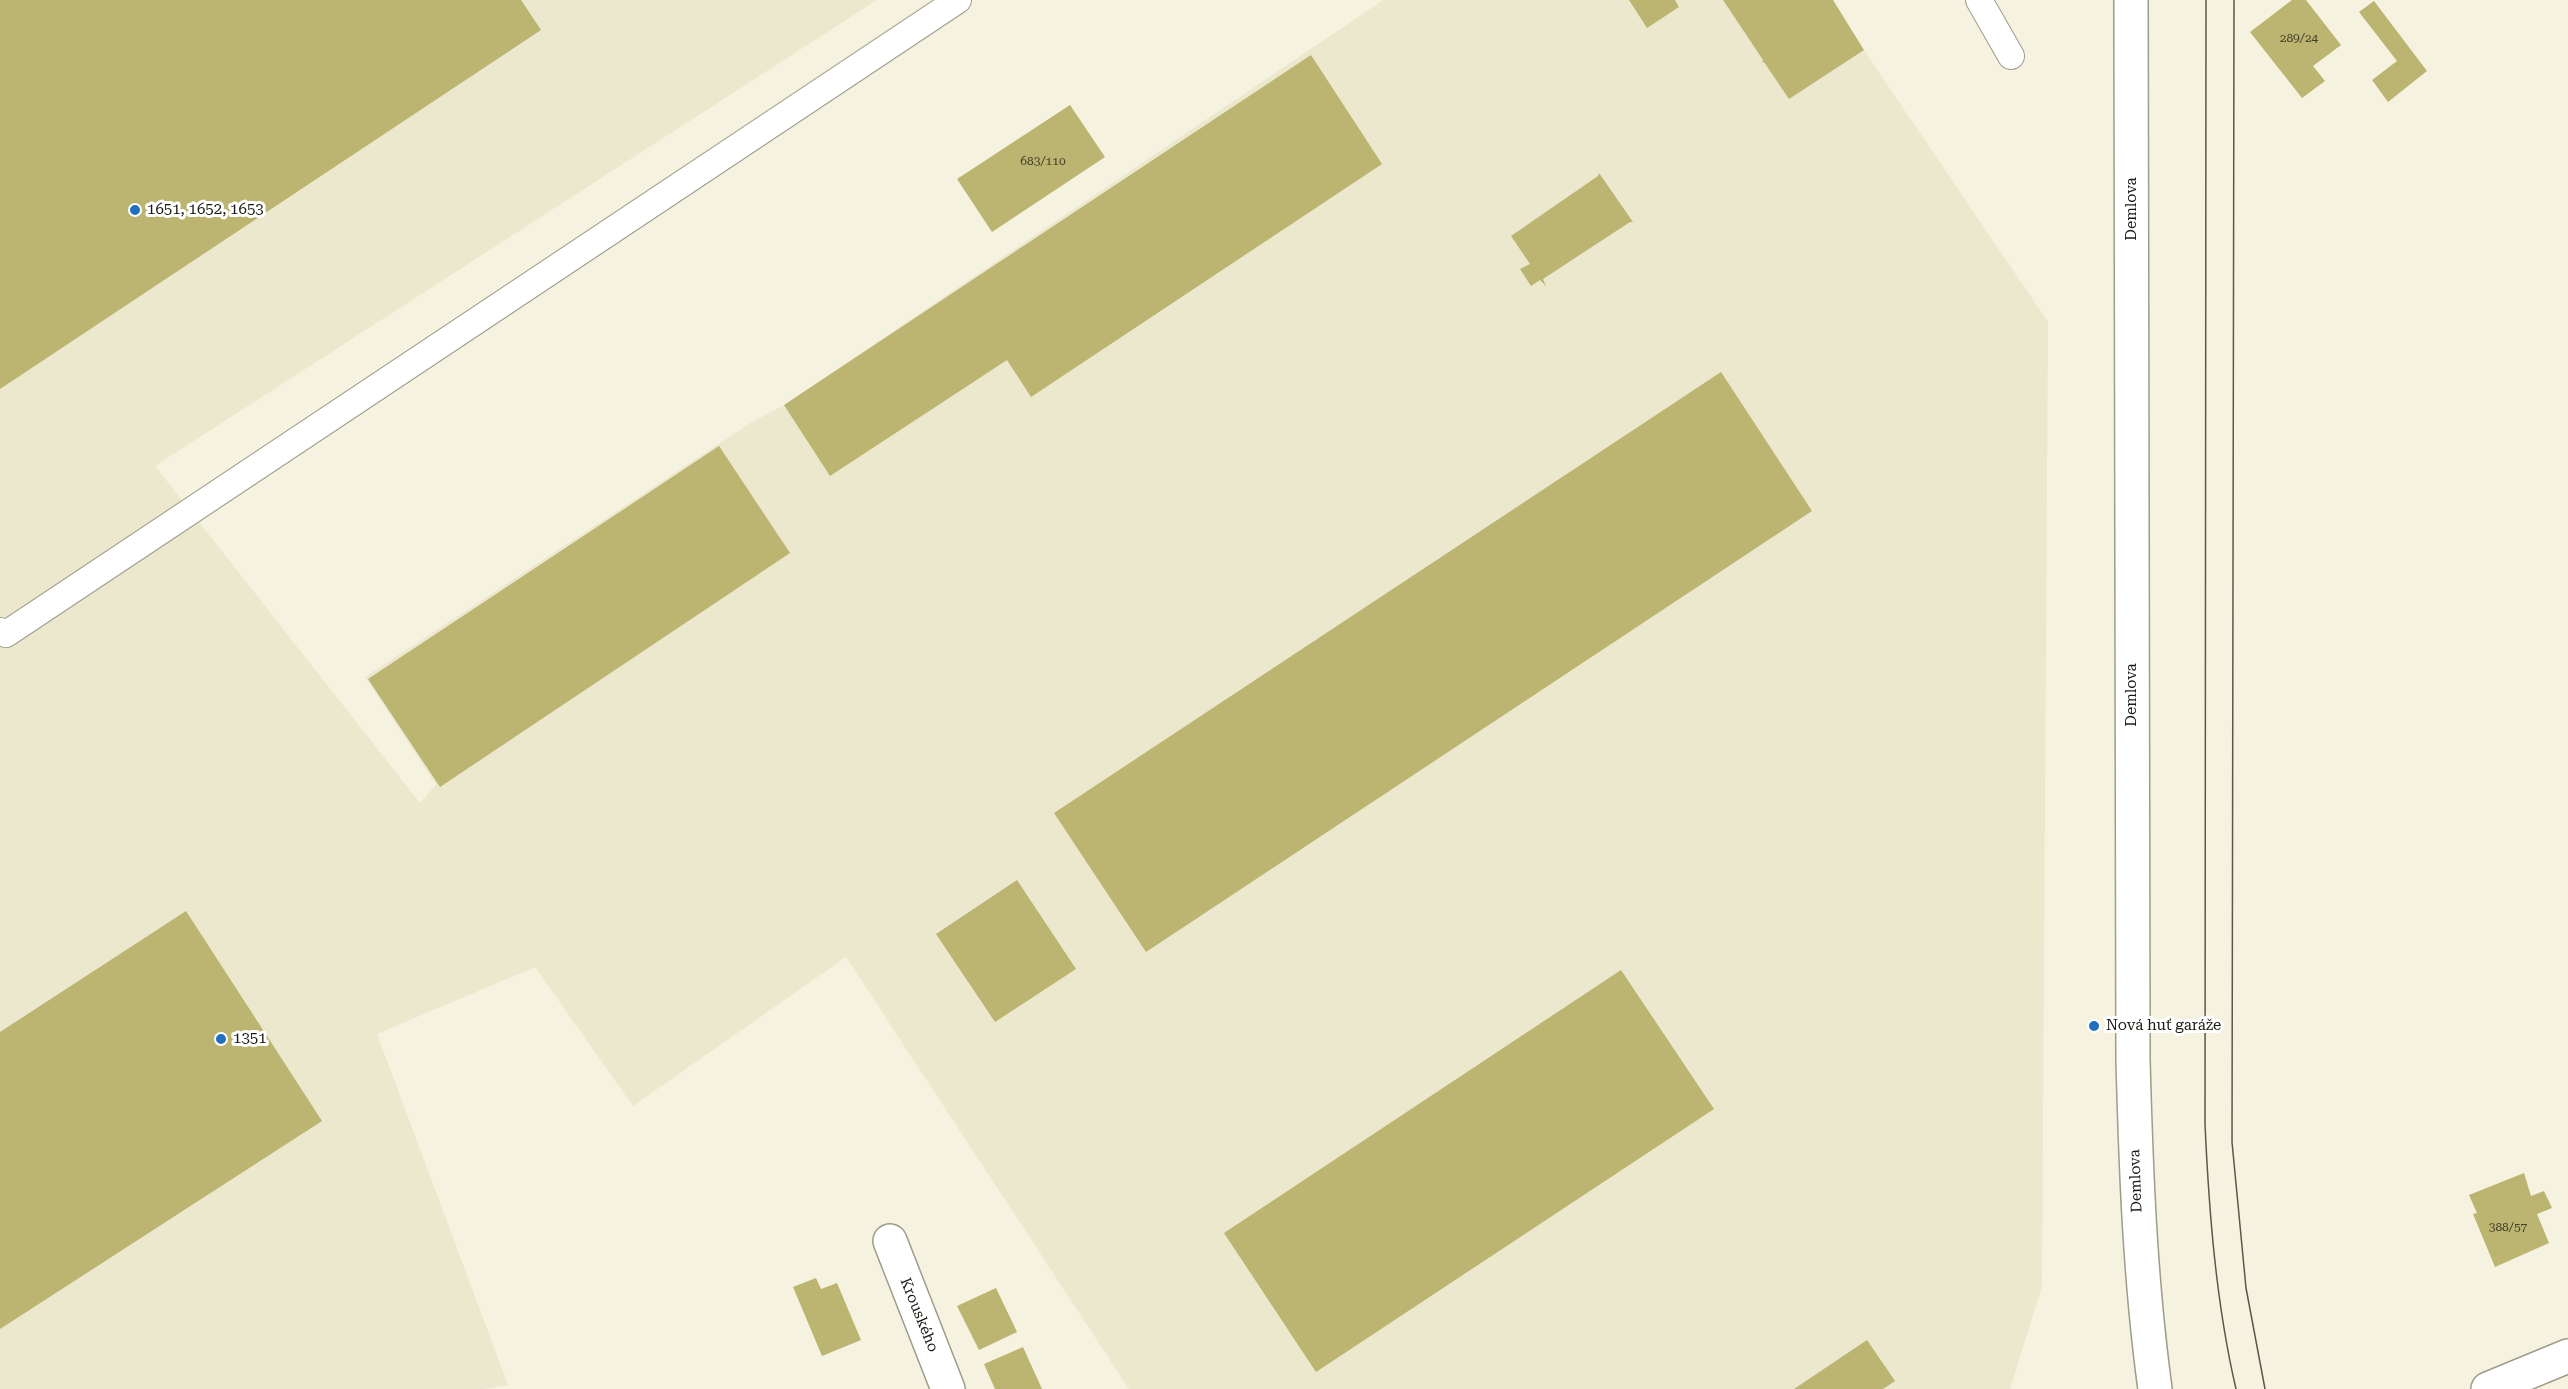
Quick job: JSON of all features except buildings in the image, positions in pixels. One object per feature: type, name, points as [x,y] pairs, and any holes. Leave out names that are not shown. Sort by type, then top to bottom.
[{"type":"street","name":"Demlova","points":[[2131,0],[2133,1060],[2137,1218],[2144,1306],[2155,1389]]},
{"type":"street","name":"Krouského","points":[[890,1241],[948,1389]]},
{"type":"street","points":[[2488,1389],[2568,1356]]},
{"type":"lane","points":[[0,631],[6,634],[958,0]]},
{"type":"lane","points":[[1978,0],[2011,56]]},
{"type":"shaded area","points":[[0,0],[877,0],[155,466],[420,803],[436,785],[365,677],[752,422],[784,405],[1383,0],[1830,0],[2048,322],[2042,1286],[2010,1389],[1129,1389],[846,957],[633,1106],[535,967],[377,1034],[508,1385],[485,1389],[0,1389]]},
{"type":"tram line","points":[[2206,0],[2205,1124],[2214,1257],[2223,1324],[2236,1389]]},
{"type":"tram line","points":[[2234,0],[2232,1142],[2246,1288],[2265,1389]]},
{"type":"place","name":"1651, 1652, 1653","points":[[135,210]]},
{"type":"place","name":"Nová huť garáže","points":[[2094,1026]]},
{"type":"place","name":"1351","points":[[221,1039]]}]
